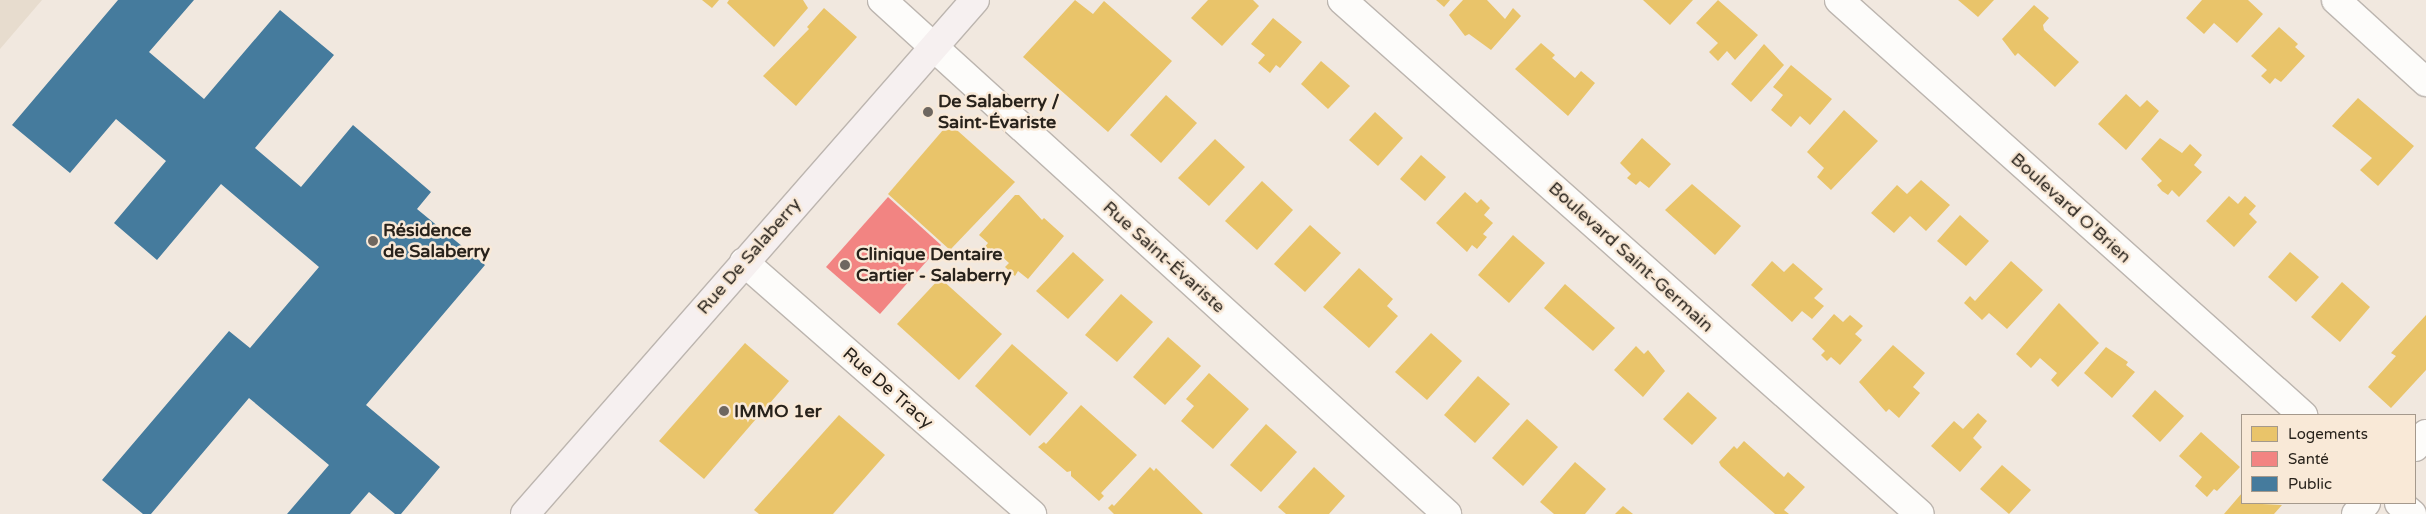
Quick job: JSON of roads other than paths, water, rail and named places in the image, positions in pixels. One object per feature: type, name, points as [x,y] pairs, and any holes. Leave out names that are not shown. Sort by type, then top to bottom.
[{"type":"main road","name":"Rue De Salaberry","points":[[525,514],[975,0]]},
{"type":"street","name":"Rue Saint-Évariste","points":[[882,0],[1447,514]]},
{"type":"street","name":"Boulevard Saint-Germain","points":[[1342,0],[1920,514]]},
{"type":"street","name":"Boulevard O'Brien","points":[[1839,0],[2302,414]]},
{"type":"street","points":[[2336,0],[2426,82]]},
{"type":"street","name":"Rue De Tracy","points":[[744,262],[1032,514]]},
{"type":"street","points":[[2416,446],[2426,434]]},
{"type":"street","points":[[2356,514],[2365,504]]},
{"type":"street","points":[[2400,504],[2412,514]]},
{"type":"place","name":"De Salaberry / Saint-Évariste","points":[[928,112]]},
{"type":"place","name":"Résidence de Salaberry","points":[[373,241]]},
{"type":"place","name":"Clinique Dentaire Cartier - Salaberry","points":[[845,265]]},
{"type":"place","name":"IMMO 1er","points":[[724,411]]}]
